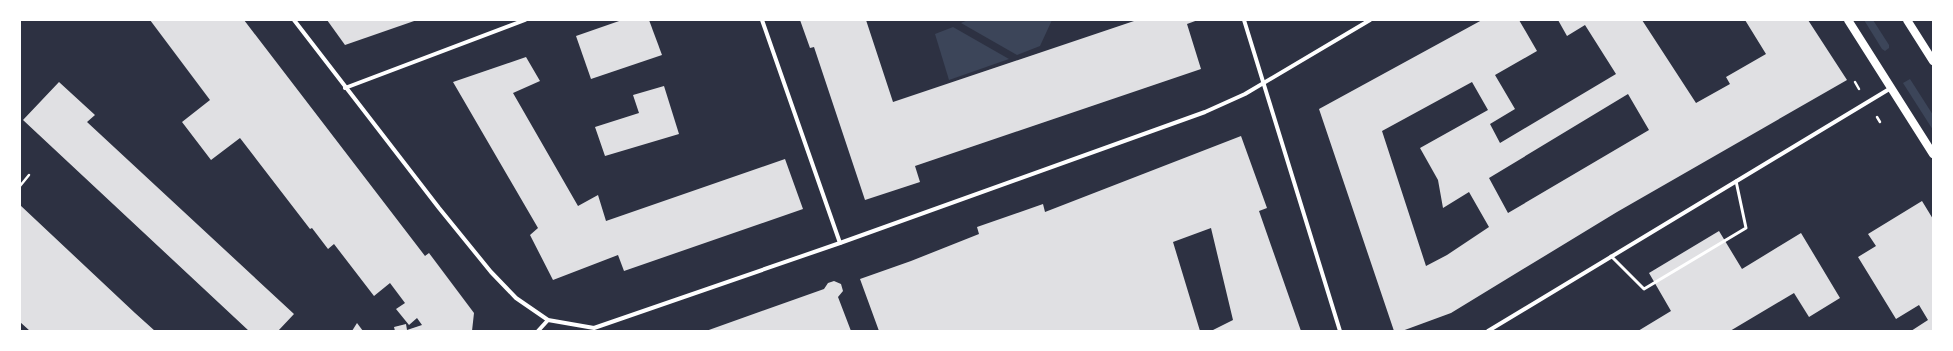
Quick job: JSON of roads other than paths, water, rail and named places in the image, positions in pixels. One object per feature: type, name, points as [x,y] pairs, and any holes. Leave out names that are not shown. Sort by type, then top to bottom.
[{"type":"main road","points":[[1848,20],[1933,154]]},
{"type":"main road","points":[[1907,20],[1933,61]]},
{"type":"street","points":[[294,20],[345,88],[491,272],[516,298],[548,320],[594,328],[840,243],[1206,112],[1246,94],[1263,82],[1370,20]]},
{"type":"street","points":[[345,88],[525,20]]},
{"type":"street","points":[[762,20],[840,243]]},
{"type":"street","points":[[1244,20],[1340,331]]},
{"type":"street","points":[[1488,331],[1891,88]]},
{"type":"street","points":[[538,331],[548,320]]},
{"type":"lane","points":[[1611,256],[1644,288],[1746,228],[1736,181]]}]
